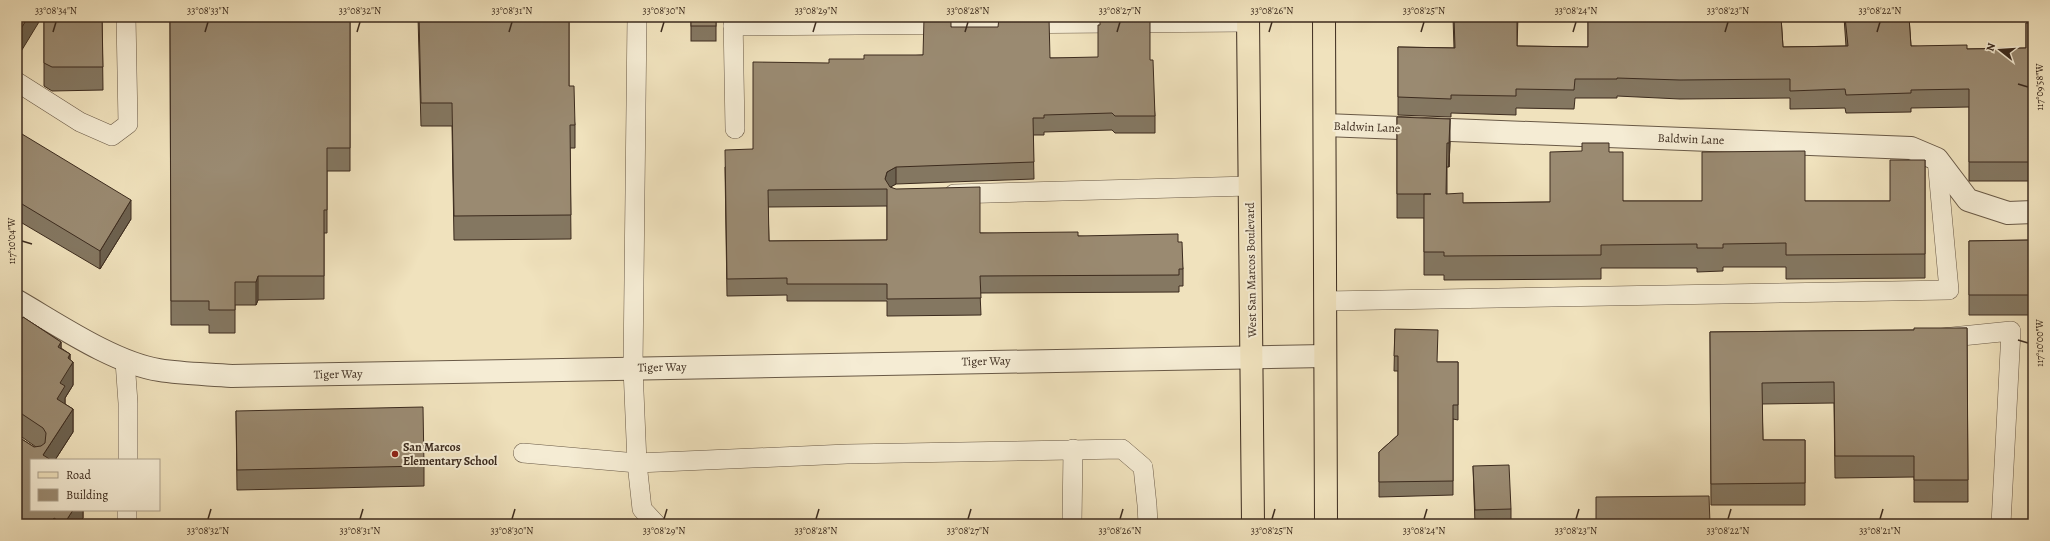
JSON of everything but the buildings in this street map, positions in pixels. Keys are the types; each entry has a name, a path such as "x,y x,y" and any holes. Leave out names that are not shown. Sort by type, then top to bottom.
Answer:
{"main road":[{"path":"1324,17 1326,524"},
{"name":"West San Marcos Boulevard","path":"1248,20 1253,524"}],"street":[{"name":"Baldwin Lane","path":"1325,125 1911,148 1937,159 1968,200 2008,213 2033,212"},
{"name":"Tiger Way","path":"17,301 124,361 158,370 232,376 1252,356 1325,356"}],"lane":[{"path":"17,82 80,122 112,136 128,124 126,17"},
{"path":"637,17 633,368 637,463 642,509 656,524"},
{"path":"735,129 733,22 1248,20"},
{"path":"1325,301 1949,290 1937,159"},
{"path":"935,194 1250,186"},
{"path":"1925,339 2011,331 2001,524"},
{"path":"124,361 128,403 128,459"},
{"path":"1072,524 1073,449"},
{"path":"523,453 637,463 847,454 1122,449 1143,467 1148,524"},
{"path":"127,511 127,524"}],"place":[{"name":"San Marcos Elementary School","path":"395,454"}]}
